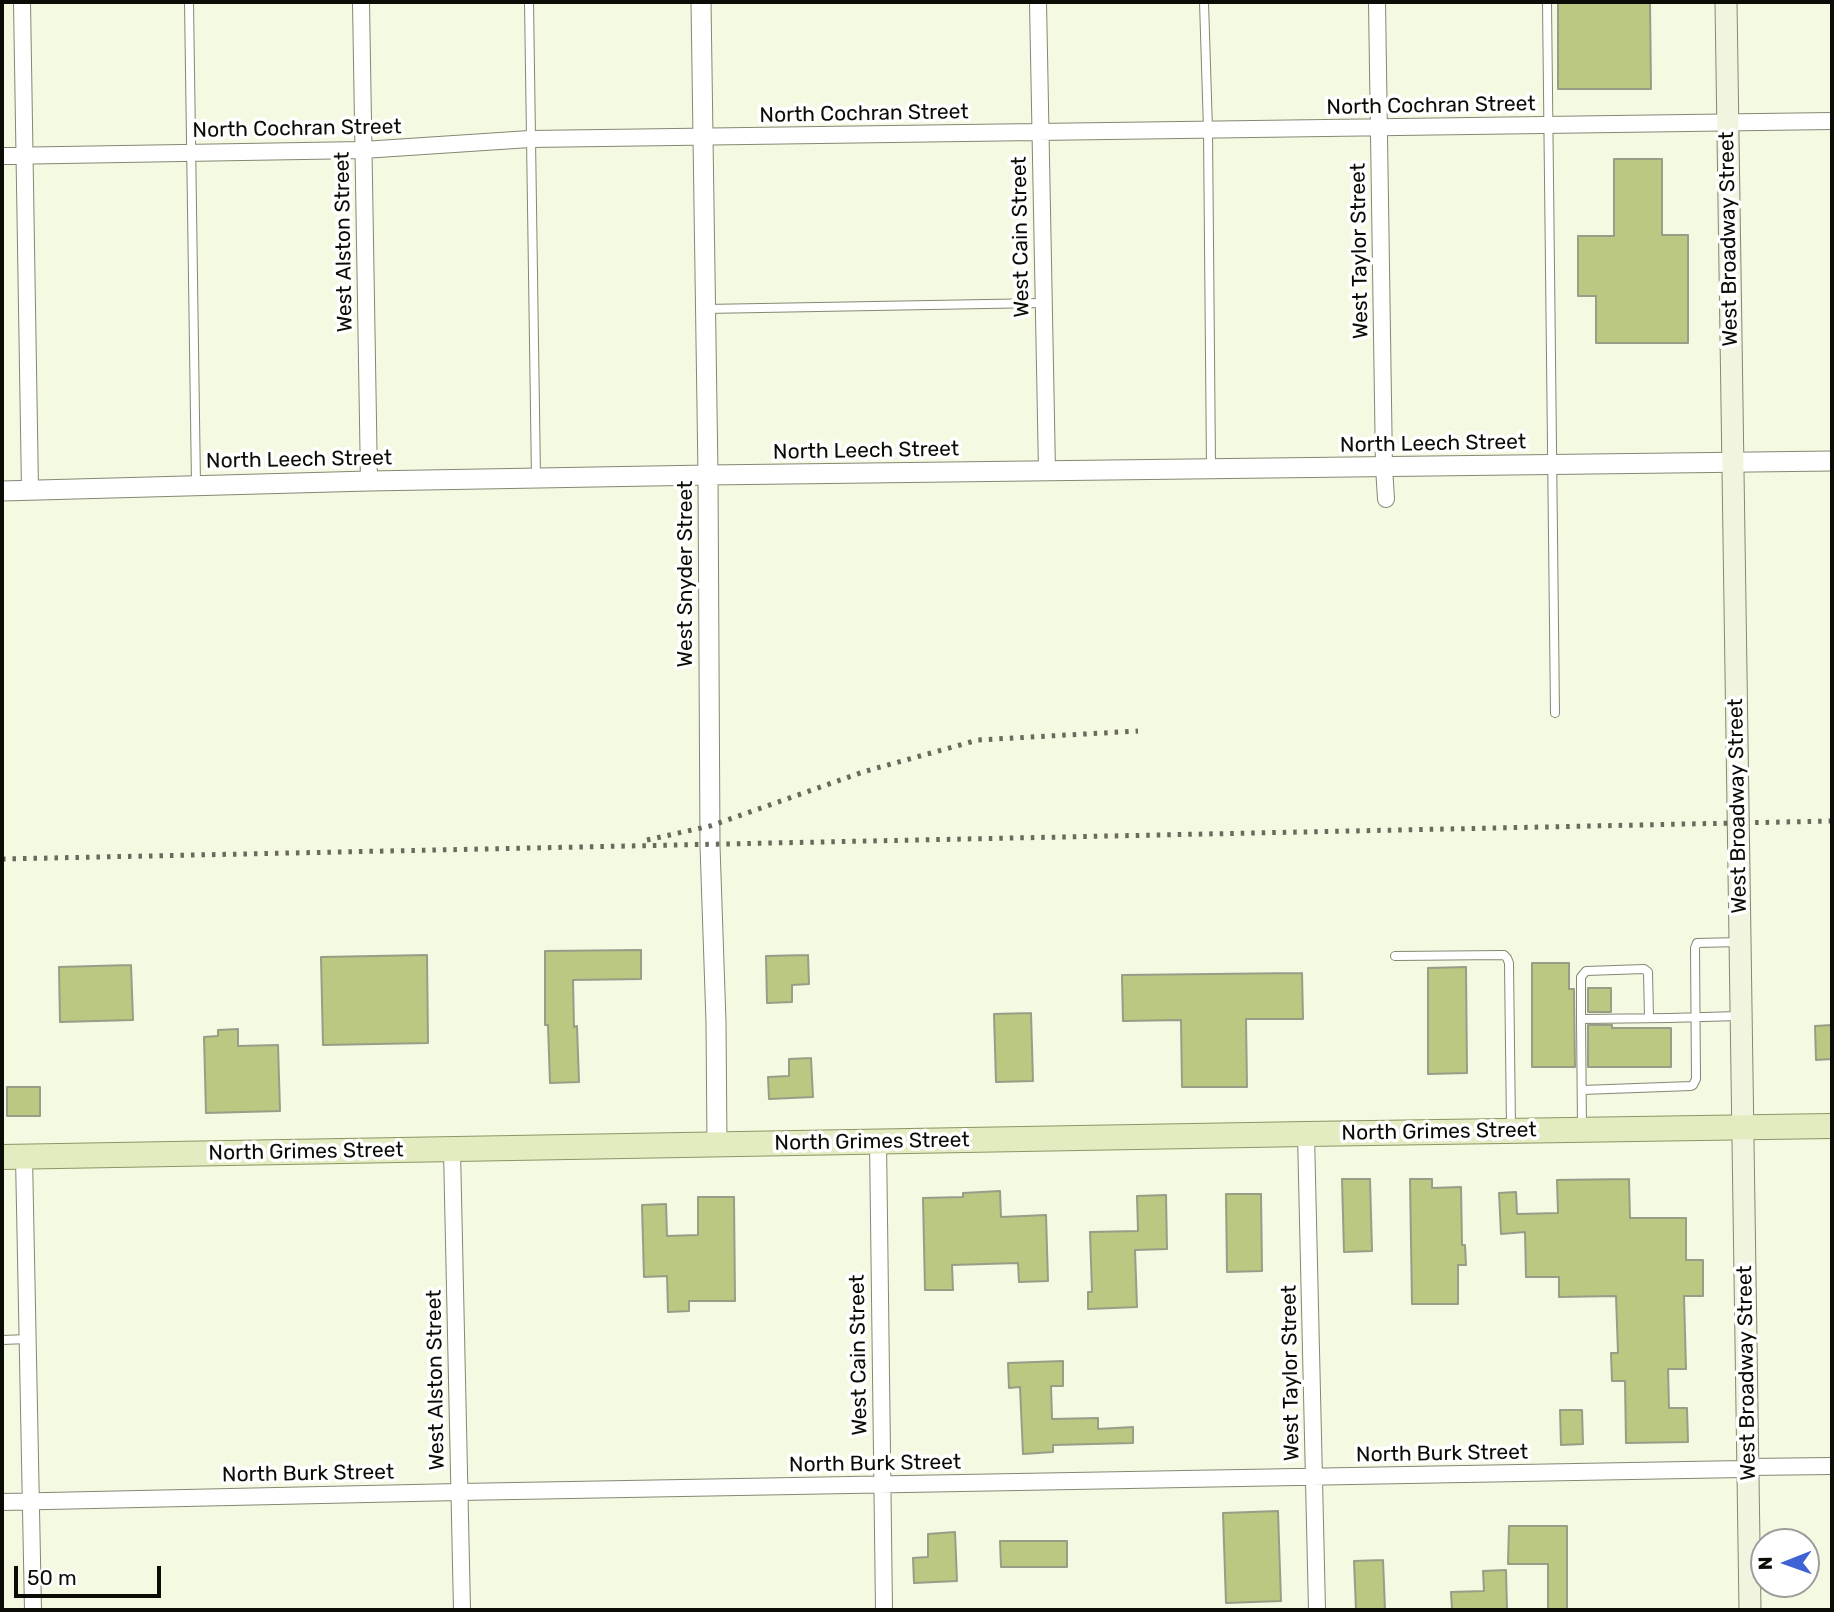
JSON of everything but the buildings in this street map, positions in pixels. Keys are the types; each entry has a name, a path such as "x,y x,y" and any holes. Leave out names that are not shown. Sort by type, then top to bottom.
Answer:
{"main road":[{"name":"West Broadway Street","path":"1726,2 1750,1610"},
{"name":"North Grimes Street","path":"13,1157 1832,1126"}],"street":[{"path":"22,2 30,490"},
{"name":"West Alston Street","path":"361,2 369,481"},
{"name":"West Snyder Street","path":"701,2 710,846 717,1145"},
{"name":"West Cain Street","path":"1038,2 1047,471"},
{"name":"West Taylor Street","path":"1377,2 1386,499"},
{"name":"North Cochran Street","path":"2,156 363,150 530,139 1832,121"},
{"name":"North Leech Street","path":"2,491 708,475 1832,461"},
{"name":"West Taylor Street","path":"1307,1134 1317,1610"},
{"name":"West Cain Street","path":"878,1141 884,1610"},
{"name":"West Alston Street","path":"452,1150 462,1610"},
{"path":"13,1157 28,1339 33,1610"},
{"name":"North Burk Street","path":"2,1502 1832,1466"}],"lane":[{"path":"189,2 196,486"},
{"path":"529,2 536,478"},
{"path":"1204,2 1211,469"},
{"path":"1547,2 1555,713"},
{"path":"705,309 1043,303"},
{"path":"1582,1090 1693,1085 1696,1079 1695,948 1697,943 1740,942"},
{"path":"1395,956 1507,957 1511,1132"},
{"path":"1582,1130 1581,976 1586,971 1648,971 1649,1018"},
{"path":"1581,1019 1741,1016"},
{"path":"2,1340 28,1339"}],"railway":[{"path":"647,840 710,826 866,771 978,740 1138,731"},
{"path":"2,859 1832,821"}]}
